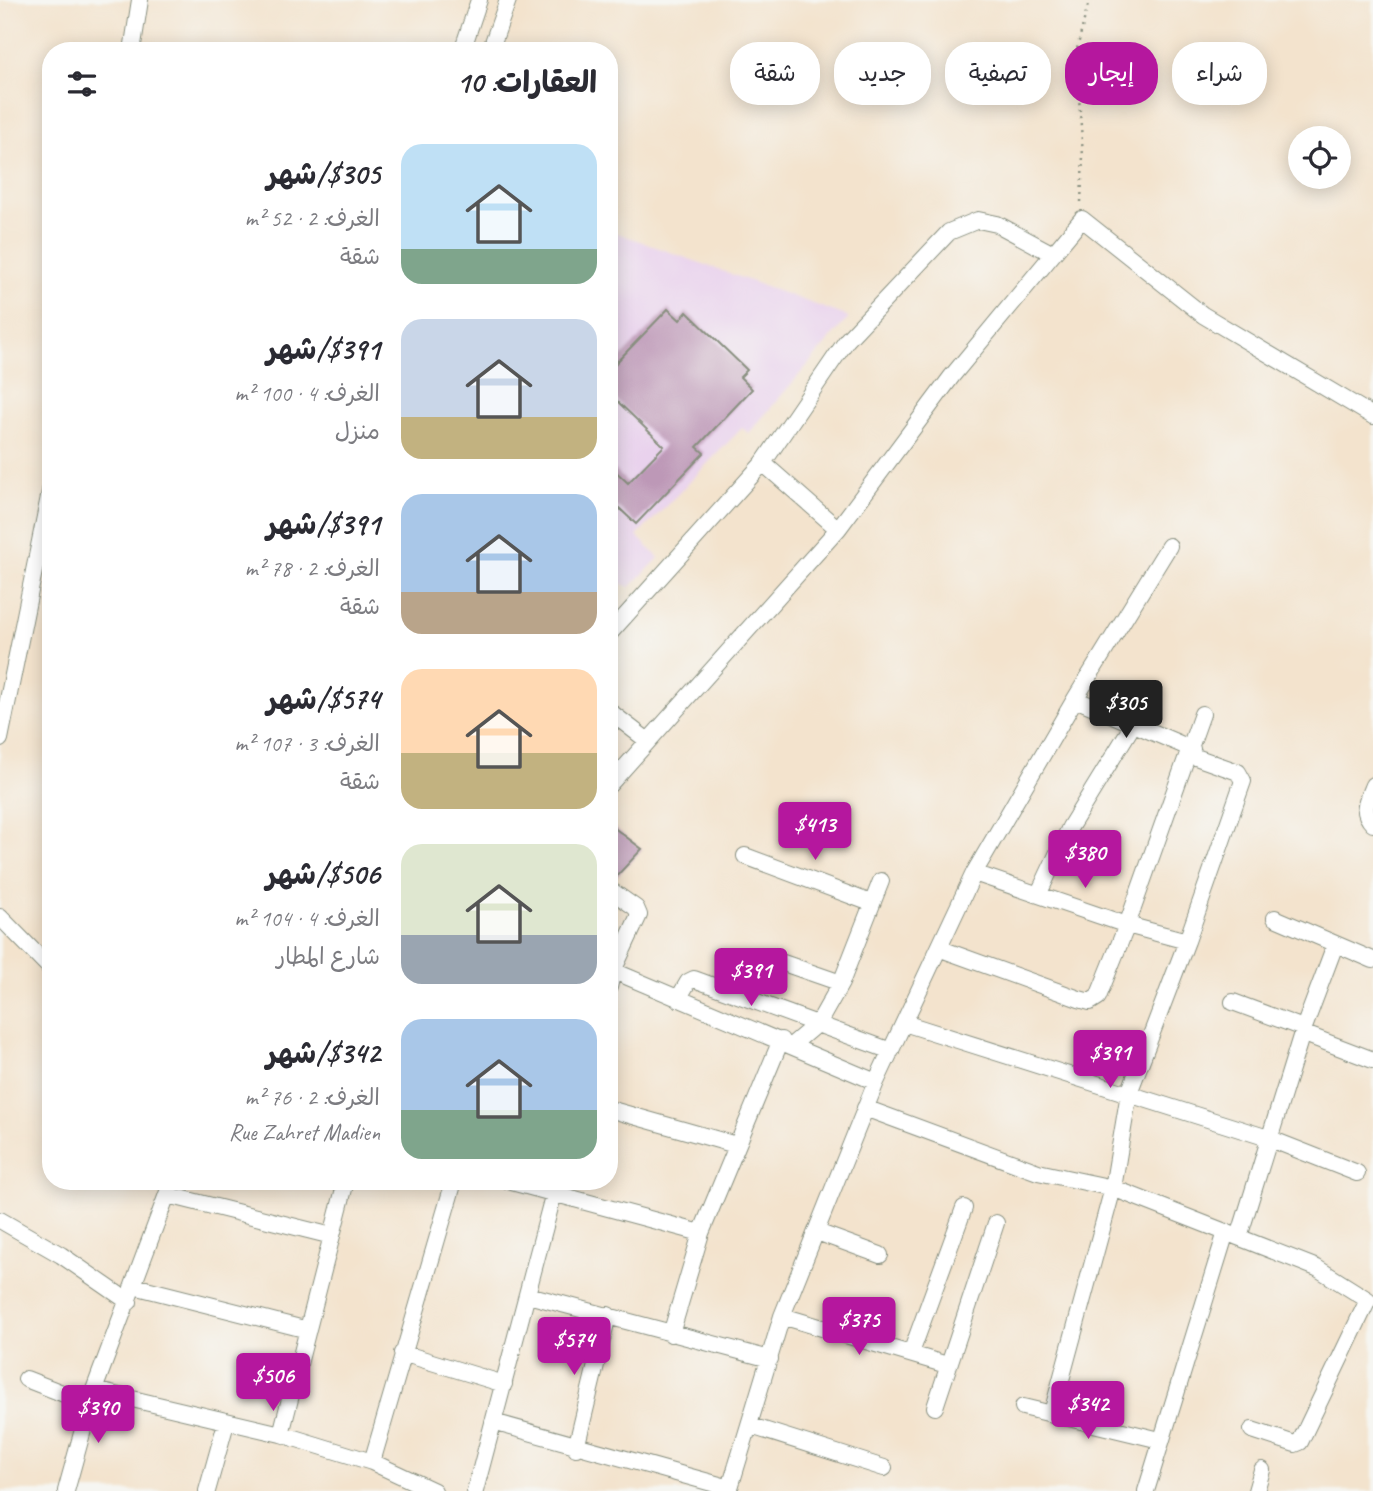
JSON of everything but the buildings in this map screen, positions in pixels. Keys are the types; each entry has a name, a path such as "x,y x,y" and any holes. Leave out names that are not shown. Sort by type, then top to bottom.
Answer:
{"street":[{"path":"133,42 140,0"},
{"path":"465,42 479,0"},
{"path":"494,42 508,0"},
{"path":"618,775 838,529 952,376 1082,219 1203,315 1373,416"},
{"path":"618,624 763,463 847,340 949,232 978,220 997,224 1053,254"},
{"path":"763,463 838,529"},
{"path":"0,739 42,531"},
{"path":"493,1422 576,1448 730,1490 782,1317 876,1082 941,949 974,873 1075,699 1169,546"},
{"path":"1052,1413 1113,1188 1129,1093 1187,941 1243,781 1238,772 1134,723 1075,699"},
{"path":"941,949 1090,1002 1098,997 1128,925 1191,752 1202,714"},
{"path":"618,718 649,741"},
{"path":"1039,893 1070,827 1134,723"},
{"path":"1373,785 1364,807 1373,824"},
{"path":"745,856 871,903"},
{"path":"974,873 1128,925 1187,941"},
{"path":"671,1334 701,1233 736,1145 787,1042 819,1023 841,983 881,881"},
{"path":"618,895 636,908 639,915 618,956"},
{"path":"0,917 42,960"},
{"path":"1275,918 1373,960"},
{"path":"1146,1491 1160,1440 1335,945"},
{"path":"766,957 841,983"},
{"path":"618,973 787,1042 876,1082"},
{"path":"678,999 688,982 694,979 891,1051"},
{"path":"1233,1002 1373,1060"},
{"path":"904,1023 1268,1138 1357,1173"},
{"path":"865,1108 1038,1172 1113,1188 1317,1268 1368,1300 1300,1442 1295,1444 1252,1430"},
{"path":"618,1112 736,1145"},
{"path":"66,1491 92,1397 169,1190"},
{"path":"177,1190 332,1236"},
{"path":"281,1434 344,1190"},
{"path":"372,1462 451,1190"},
{"path":"475,1491 554,1190"},
{"path":"561,1190 701,1233"},
{"path":"911,1353 964,1208"},
{"path":"0,1220 132,1294 308,1330"},
{"path":"935,1407 996,1223"},
{"path":"817,1232 880,1255"},
{"path":"528,1295 771,1359"},
{"path":"576,1448 608,1315"},
{"path":"782,1317 947,1365"},
{"path":"402,1353 504,1384"},
{"path":"26,1379 92,1397 281,1434 372,1462 429,1490"},
{"path":"1023,1407 1160,1440"},
{"path":"208,1491 226,1423"},
{"path":"751,1426 884,1468"},
{"path":"1256,1491 1262,1470"}],"path":[{"path":"1082,219 1083,156 1076,53 1089,0"}],"shaded area":[{"path":"618,233 849,317 749,433 742,428 637,536 659,558 630,587 618,582"}]}
